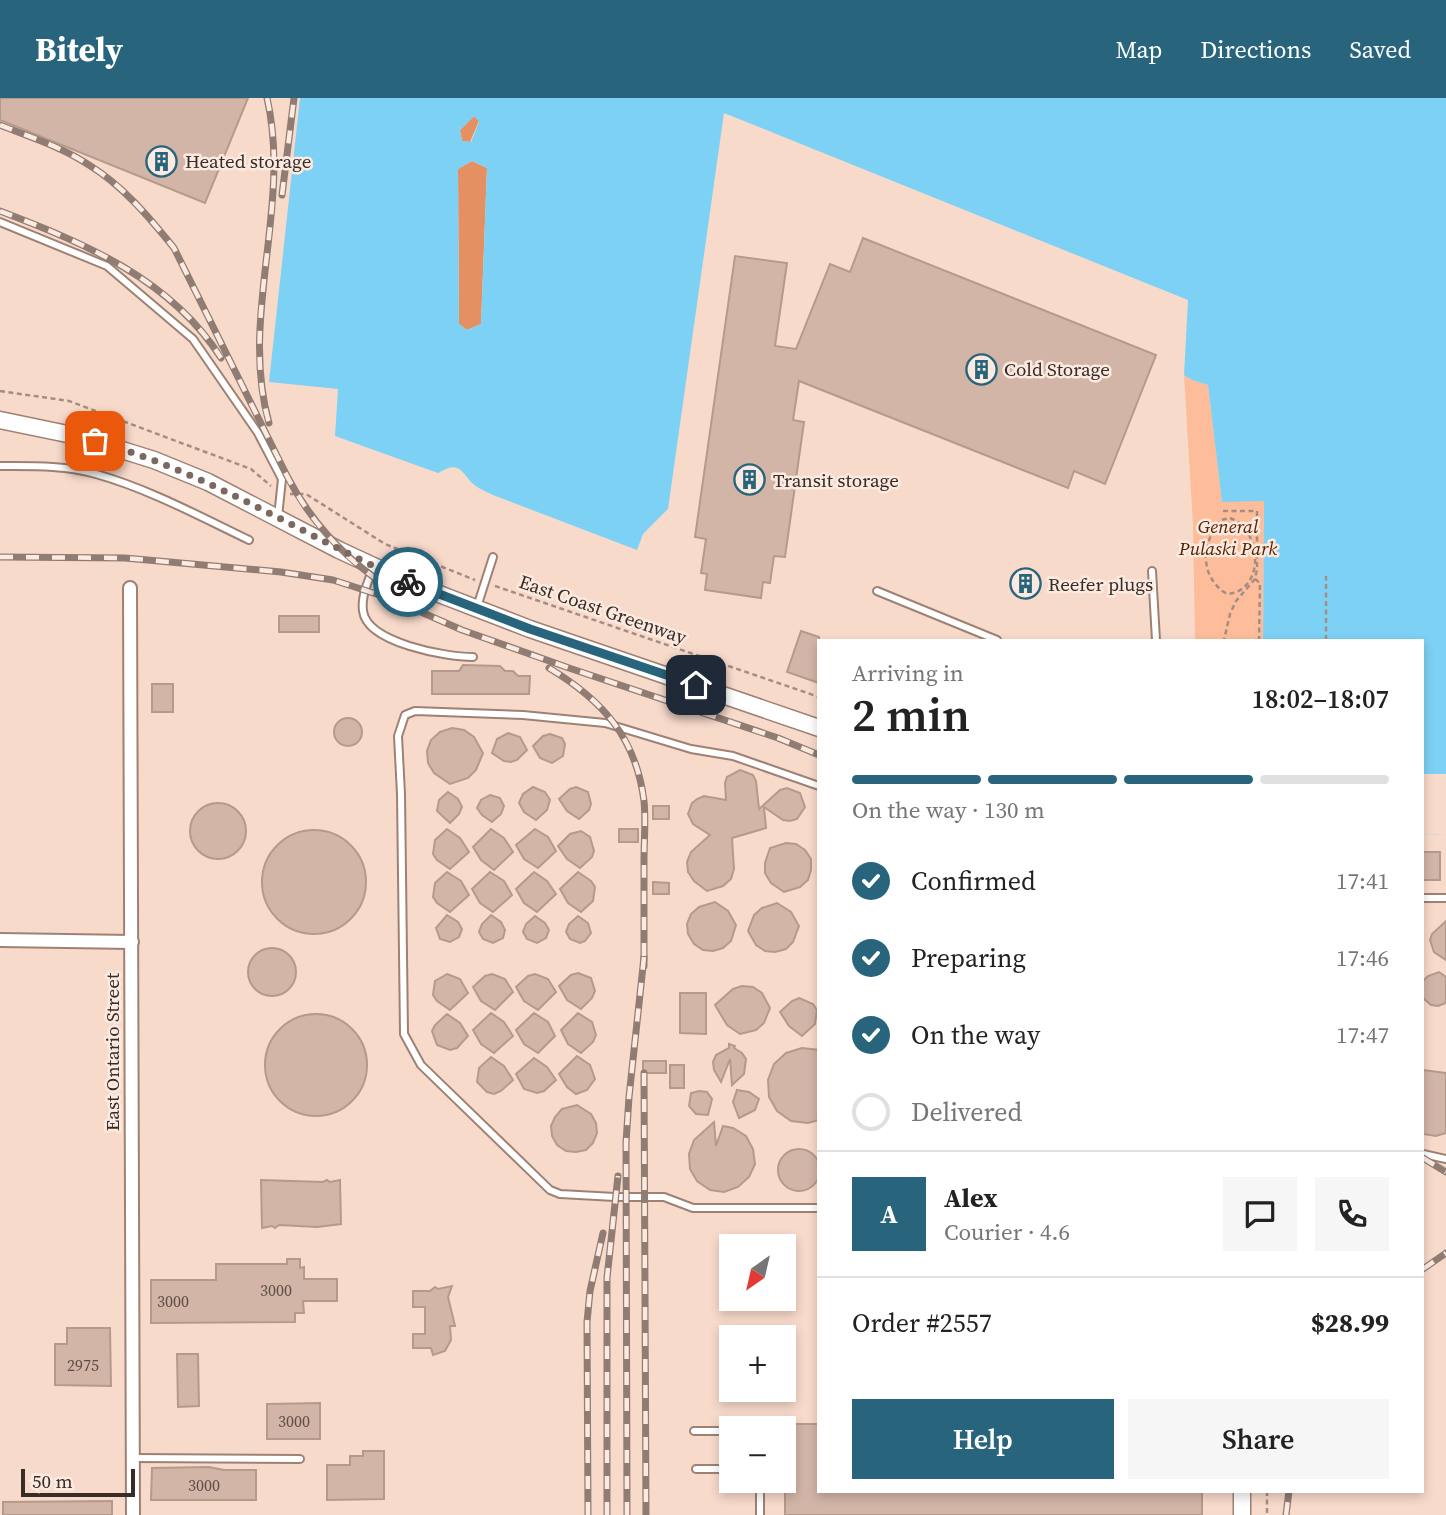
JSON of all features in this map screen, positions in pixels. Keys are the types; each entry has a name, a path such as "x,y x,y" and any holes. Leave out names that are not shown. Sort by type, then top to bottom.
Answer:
{"street":[{"path":"0,420 77,436 154,460 208,481 374,567 477,608 817,727"},
{"name":"East Ontario Street","path":"130,588 133,1515"},
{"path":"0,940 132,942"},
{"path":"1242,1493 1242,1515"}],"lane":[{"path":"0,222 107,266 193,340 258,433 282,478 278,517"},
{"path":"0,466 47,466 95,473 165,499 249,540"},
{"path":"477,608 494,557"},
{"path":"374,567 363,598 363,614 374,628 394,640 425,651 453,657 473,657"},
{"path":"1152,571 1156,639"},
{"path":"877,591 995,639"},
{"path":"817,785 733,756 691,749 605,723 523,715 415,711 405,715 398,736 404,1034 421,1065 550,1190 560,1194 664,1197 693,1208 817,1208"},
{"path":"1424,898 1446,898"},
{"path":"1424,1154 1446,1158"},
{"path":"694,1431 719,1431"},
{"path":"132,1458 300,1459"},
{"path":"696,1469 719,1469"},
{"path":"760,1493 760,1515"}],"path":[{"path":"0,391 69,401 251,469 268,484 281,491 306,494 386,544 469,579"},
{"path":"1223,511 1257,511 1255,579 1236,601 1224,639"},
{"path":"1230,518 1231,511"},
{"path":"1230,518 1243,524 1250,533 1255,545 1255,559 1248,582 1236,593 1227,594 1212,580 1205,557 1211,533 1221,520 1230,518"},
{"path":"1325,639 1326,576"},
{"path":"1255,579 1259,583 1259,639"},
{"name":"East Coast Greenway","path":"498,587 817,696"},
{"path":"1267,1493 1267,1515"}],"green space":[{"name":"General Pulaski Park","path":"1184,375 1208,385 1222,501 1264,500 1263,639 1195,639 1193,525"}],"shaded area":[{"path":"474,116 479,121 470,142 462,141 460,130"},
{"path":"472,161 487,168 481,324 467,330 459,324 458,169"}],"water":[{"path":"300,98 1446,98 1446,835 1424,834 1424,639 1263,639 1264,501 1222,502 1208,385 1184,375 1188,300 724,113 668,509 643,534 637,550 482,490 458,468 438,473 335,436 338,389 269,382","holes":["474,116 479,122 471,142 462,141 460,130","472,161 487,168 481,324 467,330 459,324 458,169"]}],"pier":[{"path":"1424,774 1446,774 1446,835 1424,834"}],"building":[{"name":"Heated storage","path":"0,98 248,98 205,203 0,120"},
{"name":"Cold Storage","path":"863,238 1156,355 1105,484 1074,471 1068,488 799,381 793,420 804,422 785,557 774,556 770,583 763,582 761,598 705,590 707,574 701,573 706,539 695,537 735,256 787,263 775,346 796,349 830,264 850,272"},
{"path":"279,616 319,616 319,632 279,632"},
{"path":"801,631 819,637 817,682 787,672"},
{"path":"463,665 500,666 518,676 530,676 529,694 432,694 432,671 459,671"},
{"path":"152,684 173,684 173,712 152,712"},
{"path":"348,718 358,722 362,732 358,742 348,746 338,742 334,732 338,722"},
{"path":"452,728 464,730 474,737 483,753 476,770 468,778 450,784 434,773 428,763 427,751 431,740 440,732"},
{"path":"508,733 520,737 527,750 511,762 492,753 497,739"},
{"path":"550,734 562,738 565,744 563,756 552,763 540,758 533,746 543,736"},
{"path":"740,770 753,775 756,781 759,809 780,790 787,788 800,793 805,807 797,819 790,821 783,820 764,807 766,828 732,838 734,869 731,879 723,886 707,891 694,881 688,872 687,862 691,852 710,835 693,824 688,814 692,803 704,796 726,800 727,777"},
{"path":"533,787 545,792 550,800 547,810 536,820 524,812 519,803 523,794"},
{"path":"576,787 588,792 591,804 589,810 579,819 567,811 559,799"},
{"path":"448,792 458,799 462,807 450,823 437,811 439,800"},
{"path":"490,795 500,798 504,806 501,814 492,822 477,808 481,800"},
{"path":"218,803 229,805 238,811 244,820 244,842 238,851 229,857 218,859 207,857 198,851 192,842 190,831 192,820 198,811 207,805"},
{"path":"653,806 669,806 669,819 653,819"},
{"path":"447,829 460,838 469,852 450,869 433,854 435,840"},
{"path":"491,829 504,838 513,852 494,870 481,860 473,847"},
{"path":"535,829 548,837 556,851 538,868 524,859 516,845"},
{"path":"619,829 638,829 638,842 619,842"},
{"path":"314,830 334,834 351,845 362,862 366,882 362,902 351,919 334,930 314,934 294,930 277,919 266,902 262,882 266,862 277,845 294,834"},
{"path":"581,831 590,837 594,851 592,857 580,868 567,859 558,846 570,834"},
{"path":"786,843 796,844 805,850 811,859 811,870 808,880 800,887 784,892 771,883 765,873 765,863 770,848"},
{"path":"1424,852 1440,852 1440,880 1424,880"},
{"path":"447,872 461,881 469,895 450,912 433,897 435,883"},
{"path":"490,872 504,881 512,895 493,912 480,903 472,889"},
{"path":"534,872 547,881 556,894 537,912 524,903 516,889"},
{"path":"578,872 595,887 593,901 581,912 568,903 560,889"},
{"path":"653,882 669,883 669,894 653,894"},
{"path":"715,902 728,911 736,925 731,941 723,948 703,950 694,944 688,934 687,924 691,914 699,907"},
{"path":"777,903 791,912 799,926 793,942 786,949 765,951 756,945 748,931 754,915 762,908"},
{"path":"447,915 458,922 462,929 459,937 450,942 440,939 436,928"},
{"path":"491,915 501,922 505,930 503,938 493,943 483,939 479,932 482,924"},
{"path":"535,916 545,923 549,930 546,938 537,943 527,939 523,932 526,924"},
{"path":"578,916 588,923 591,933 580,943 570,939 566,932 569,924"},
{"path":"1446,921 1446,960 1434,952 1430,940 1432,934"},
{"path":"272,948 281,949 289,955 295,963 295,981 289,989 281,995 272,996 263,995 255,989 249,981 248,972 249,963 255,955 263,949"},
{"path":"1439,972 1446,977 1446,1003 1431,1005 1424,999 1424,980"},
{"path":"578,973 591,978 595,991 581,1009 567,1000 559,986 571,975"},
{"path":"447,974 460,979 468,993 450,1010 433,995 435,981"},
{"path":"492,974 505,979 513,992 495,1010 481,1001 473,987 485,976"},
{"path":"535,974 548,979 556,992 538,1010 524,1001 516,987 528,976"},
{"path":"753,987 762,993 770,1008 764,1023 756,1030 740,1034 727,1025 715,1005 733,989"},
{"path":"680,993 706,993 706,1034 680,1033"},
{"path":"799,998 813,1004 817,1010 815,1024 802,1036 789,1026 780,1012"},
{"path":"491,1013 504,1022 513,1036 494,1053 481,1044 473,1030"},
{"path":"534,1013 548,1022 555,1036 538,1053 524,1044 516,1030"},
{"path":"578,1013 592,1022 596,1035 593,1042 581,1053 568,1044 561,1030"},
{"path":"316,1014 336,1017 359,1036 364,1045 367,1065 364,1085 345,1108 336,1113 316,1116 296,1113 273,1094 268,1085 265,1065 268,1045 287,1022 296,1017"},
{"path":"447,1014 460,1023 468,1036 457,1048 450,1050 437,1045 432,1031"},
{"path":"729,1044 735,1046 746,1059 744,1074 732,1085 730,1059 721,1082 713,1062 716,1055 729,1048"},
{"path":"802,1048 817,1050 817,1121 808,1123 791,1121 777,1111 769,1097 768,1080 774,1064 786,1053"},
{"path":"577,1056 590,1065 595,1079 587,1090 576,1094 567,1087 559,1074"},
{"path":"491,1057 504,1066 513,1080 494,1094 487,1092 477,1082 479,1068"},
{"path":"534,1058 547,1067 556,1080 544,1091 537,1093 524,1089 516,1074"},
{"path":"643,1061 666,1061 666,1073 643,1073"},
{"path":"670,1065 684,1065 684,1088 670,1088"},
{"path":"1424,1070 1446,1073 1446,1133 1436,1136 1424,1134"},
{"path":"737,1090 749,1092 759,1099 755,1110 739,1118 733,1102"},
{"path":"707,1092 712,1099 708,1115 696,1114 689,1106 691,1093"},
{"path":"577,1105 591,1114 597,1133 586,1150 566,1151 557,1145 551,1126 562,1109"},
{"path":"714,1122 716,1146 723,1126 733,1128 746,1136 753,1149 755,1164 749,1177 738,1187 724,1192 710,1190 697,1181 690,1169 689,1154 694,1140"},
{"path":"799,1149 814,1155 817,1160 817,1180 814,1185 799,1191 784,1185 778,1170 784,1155"},
{"path":"261,1180 340,1180 341,1224 317,1227 279,1225 275,1228 262,1228"},
{"path":"287,1259 300,1259 300,1268 304,1267 304,1279 337,1279 337,1301 303,1301 304,1313 295,1313 295,1322 151,1323 151,1280 216,1280 216,1264 287,1264"},
{"path":"452,1286 448,1297 455,1326 450,1326 451,1340 445,1351 433,1355 431,1348 413,1348 413,1334 425,1334 425,1307 413,1307 413,1291 430,1291 435,1287 438,1289"},
{"path":"67,1328 110,1328 111,1386 55,1385 55,1344 67,1344"},
{"path":"177,1354 198,1354 199,1406 178,1407"},
{"path":"320,1403 320,1439 267,1439 267,1404"},
{"path":"796,1424 817,1424 817,1493 1202,1493 1202,1515 785,1515 785,1493 796,1493"},
{"path":"363,1451 384,1451 384,1499 327,1500 327,1465 350,1465 350,1456 363,1456"},
{"path":"152,1468 256,1470 256,1500 151,1500"},
{"path":"112,1501 112,1515 3,1515 3,1502"}],"railway":[{"path":"267,98 273,139 274,179 260,343 261,383 269,423"},
{"path":"282,195 294,98"},
{"path":"0,125 57,148 89,165 124,192 155,225 174,248 287,476 309,512 351,559 402,596"},
{"path":"0,211 94,251 151,285 201,330 221,358"},
{"path":"0,557 125,558 281,572 333,580 389,598 462,630 778,738 817,754"},
{"path":"549,668 585,693 613,722 624,739 640,778 645,816 644,966"},
{"path":"627,1515 626,1143 644,957"},
{"path":"644,1073 646,1515"},
{"path":"1424,1159 1446,1172"},
{"path":"607,1515 607,1278 618,1176"},
{"path":"588,1515 587,1322 590,1291 603,1233"},
{"path":"1424,1268 1446,1253"},
{"path":"1286,1515 1289,1493"}],"way so far":[{"path":"95,441 208,481 339,550 408,582"}],"place":[{"name":"Heated storage","path":"162,161"},
{"name":"Cold Storage","path":"981,369"},
{"name":"Transit storage","path":"750,480"},
{"name":"Reefer plugs","path":"1025,584"}],"route":[{"path":"408,582 530,629 696,685"}]}
